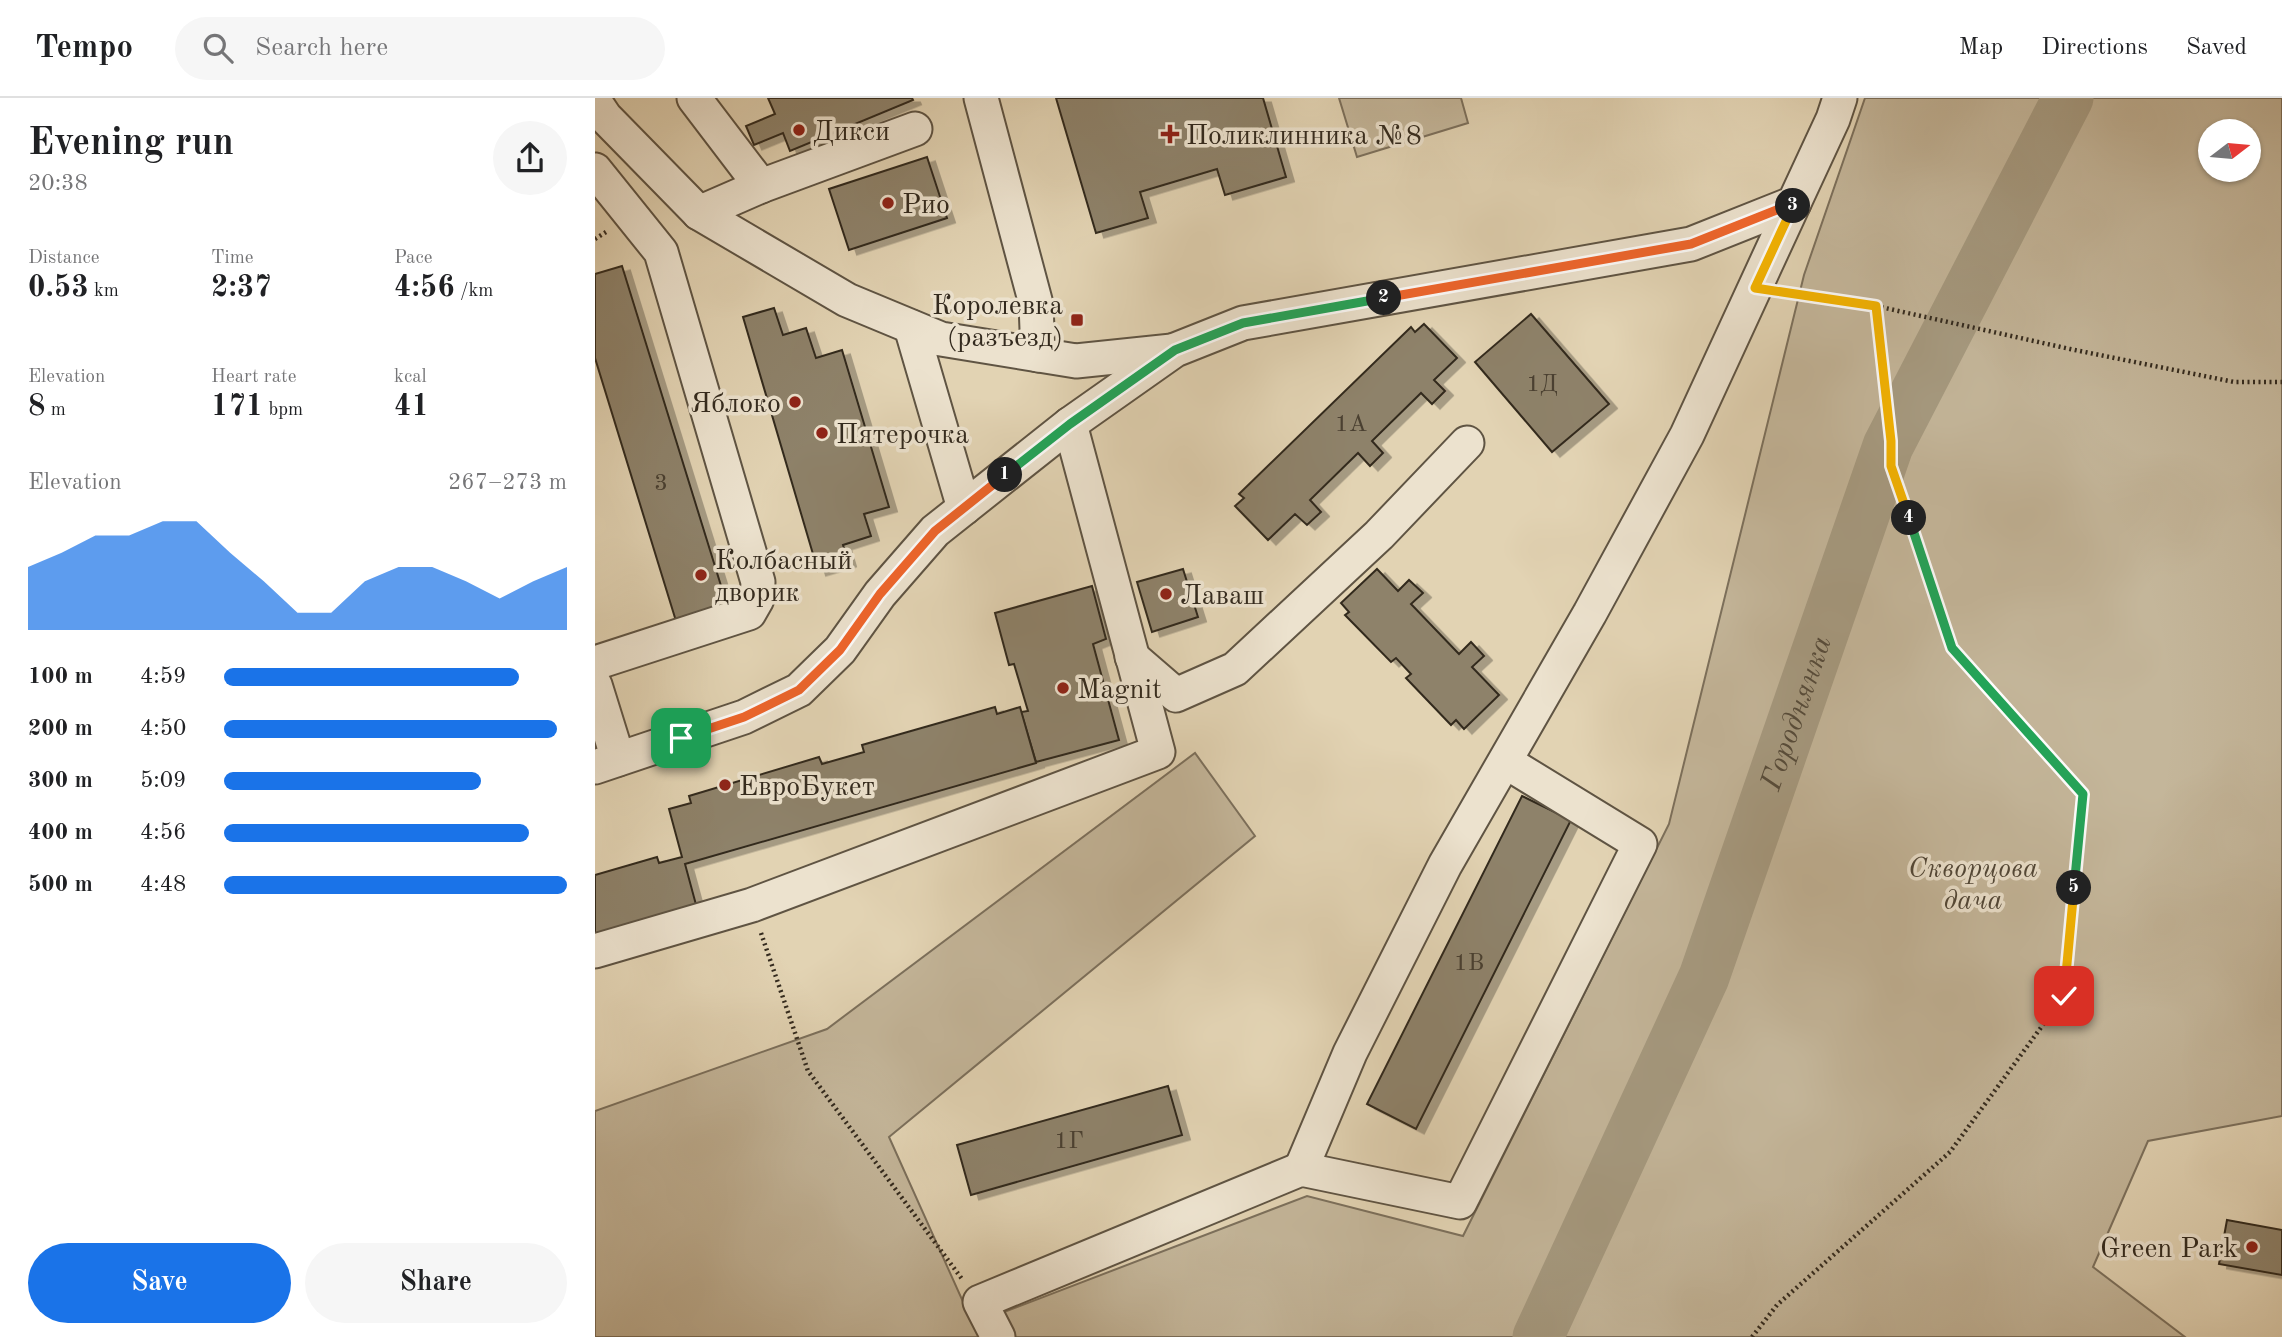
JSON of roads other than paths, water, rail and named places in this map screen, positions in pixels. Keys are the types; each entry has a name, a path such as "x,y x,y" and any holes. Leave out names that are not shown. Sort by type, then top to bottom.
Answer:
{"street":[{"path":"694,98 761,186"},
{"path":"981,98 1036,304 1038,355"},
{"path":"1301,1169 1350,1053 1445,865 1506,762 1687,435 1833,119 1840,98"},
{"path":"598,119 699,213 847,300 911,327 941,339 1076,361 1175,350"},
{"path":"699,213 761,186 915,128"},
{"path":"595,170 661,252 758,582 757,599 749,613 595,663"},
{"path":"595,685 606,763 744,717 799,690 840,650 880,594 935,531 1070,424 1175,350 1243,323 1691,244 1794,203"},
{"path":"911,327 964,508"},
{"path":"595,951 752,905 1157,752 1070,424"},
{"path":"1132,657 1176,695 1235,670 1379,535 1467,443"},
{"path":"997,1337 980,1302 1301,1169 1459,1202 1640,844 1506,762"}],"waterway":[{"name":"Городнянка","path":"1538,1337 1704,977 1888,446 2068,98"}],"place":[{"name":"Дикси","path":"799,130"},
{"name":"Поликлинника №8","path":"1170,134"},
{"name":"Рио","path":"888,203"},
{"name":"Королевка (разъезд)","path":"1077,320"},
{"name":"Яблоко","path":"795,402"},
{"name":"Пятерочка","path":"822,433"},
{"name":"Колбасный дворик","path":"701,575"},
{"name":"Лаваш","path":"1166,594"},
{"name":"Magnit","path":"1063,688"},
{"name":"ЕвроБукет","path":"725,785"},
{"name":"Green Park","path":"2252,1247"}],"park label":[{"name":"Скворцова дача","path":"1973,883"}]}
